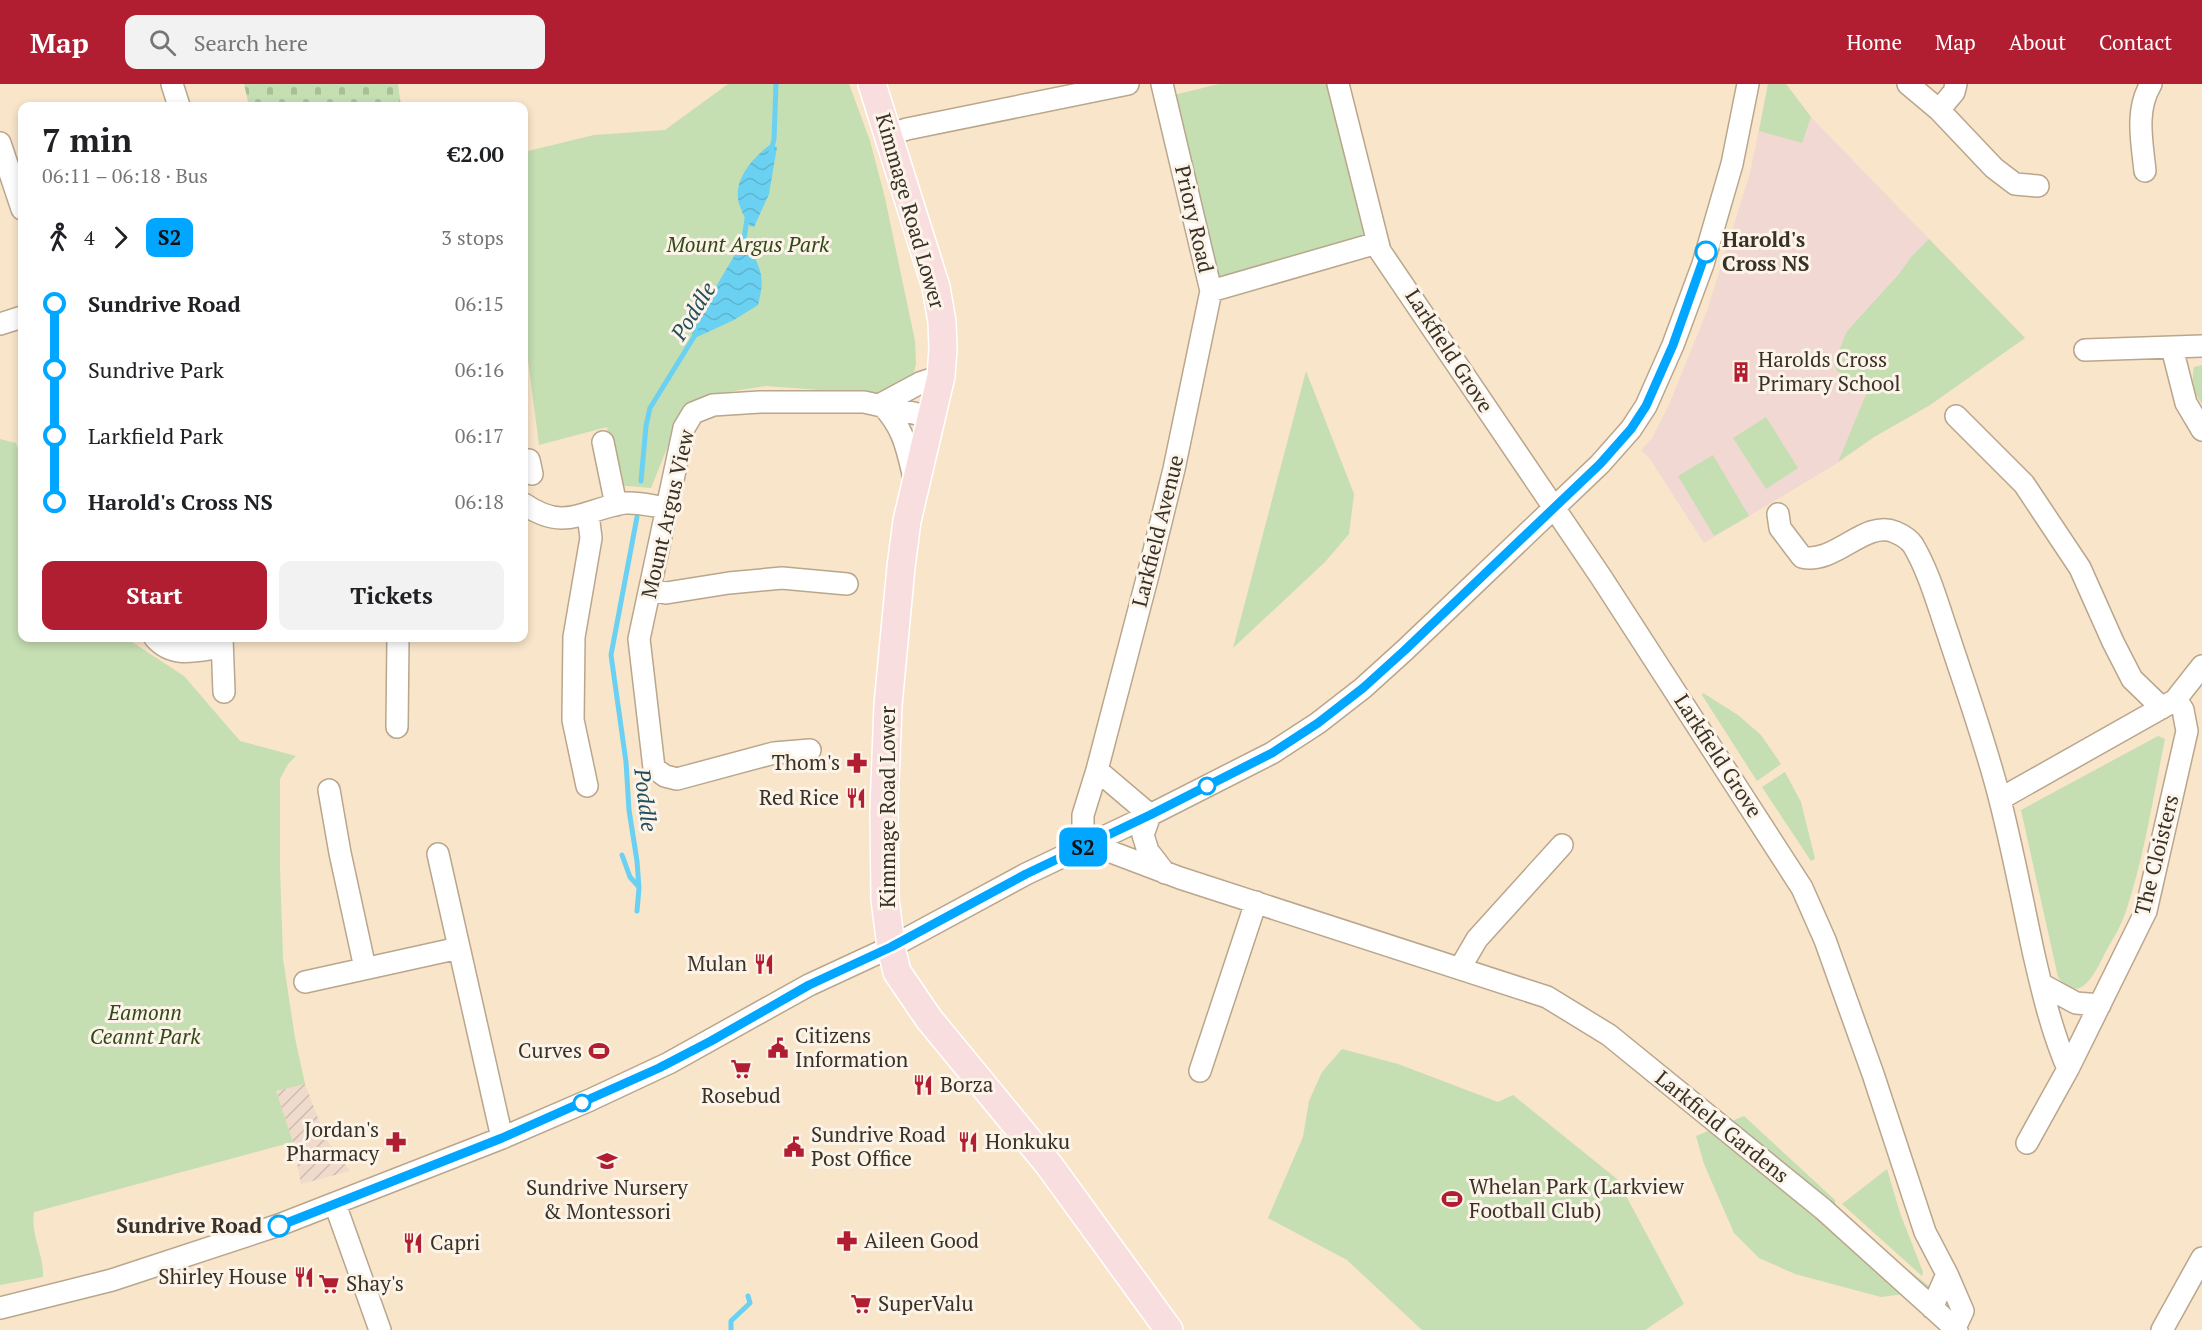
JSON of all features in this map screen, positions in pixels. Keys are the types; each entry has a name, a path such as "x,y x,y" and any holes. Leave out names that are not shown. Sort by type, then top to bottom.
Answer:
{"main road":[{"name":"Kimmage Road Lower","path":"872,84 936,287 942,322 941,376 915,482 901,567 888,705 884,809 885,899 891,947 897,972 929,1018 1049,1165 1169,1330"}],"street":[{"path":"172,84 178,102"},
{"path":"888,135 907,129 1128,84"},
{"name":"Priory Road","path":"1162,84 1211,291 1377,243"},
{"path":"1338,84 1377,243"},
{"path":"0,1308 112,1280 279,1226 502,1138 669,1063 809,985 891,947 1026,874 1272,753 1318,723 1363,688 1405,650 1616,447 1631,429 1646,406 1677,335 1703,264 1732,164 1748,84"},
{"path":"1908,84 1939,110 1994,168 2015,184 2038,186"},
{"path":"1939,110 1954,92 1956,84"},
{"path":"2145,171 2140,115 2145,94 2151,84"},
{"path":"0,143 18,197"},
{"name":"Larkfield Grove","path":"1377,243 1380,251 1678,693 1802,888 1829,951 1873,1074 1925,1232 1963,1311 1956,1329"},
{"name":"Larkfield Avenue","path":"1090,844 1083,830 1083,815 1097,770 1174,469 1211,291"},
{"path":"0,324 18,318"},
{"path":"2085,350 2202,346"},
{"path":"2172,348 2186,403 2202,430"},
{"path":"915,482 905,442 895,419 881,405 920,383 941,376"},
{"name":"Mount Argus View","path":"810,750 774,753 677,779 665,776 654,768 639,639 650,590 640,505 693,413 713,405 760,402 854,402 881,405 931,417"},
{"name":"The Cloisters","path":"1956,416 2024,484 2080,568 2132,679 2169,704 2183,710 2187,731 2150,897 2139,927 2068,1069 2027,1143"},
{"path":"528,507 552,517 571,518 640,505 603,442"},
{"path":"587,786 573,720 574,637 591,538 588,514"},
{"path":"1778,514 1780,528 1802,557 1808,559 1827,554 1876,530 1893,531 1905,537 1912,544 1936,599 1973,707 2000,799 2056,1042 2068,1069"},
{"path":"650,590 666,593 729,583 782,578 847,584"},
{"path":"160,642 171,651 180,652 222,642 224,692"},
{"path":"397,727 398,642"},
{"path":"2000,799 2169,704 2202,666"},
{"path":"1097,770 1150,815"},
{"path":"330,790 340,853 365,969"},
{"path":"1150,815 1143,835 1148,851 1165,873"},
{"name":"Larkfield Gardens","path":"1090,844 1165,873 1547,996 1609,1035 1825,1210 1956,1329"},
{"path":"1460,968 1477,939 1562,845"},
{"path":"438,854 502,1138"},
{"path":"1200,1071 1256,902"},
{"path":"305,982 459,948"},
{"path":"2041,984 2076,1003 2100,1005"},
{"path":"335,1204 380,1330"},
{"path":"2162,1330 2202,1258"},
{"path":"1932,1308 1947,1274"}],"shaded area":[{"path":"1768,84 1786,84 1811,117 2025,338 1930,405 1874,437 1836,464 1704,543 1650,459 1641,450 1652,438 1668,407 1707,311 1750,173"},
{"path":"305,1084 326,1139 350,1171 301,1184 293,1142 276,1091"}],"green space":[{"path":"244,84 398,84 400,102 248,102"},
{"name":"Mount Argus Park","path":"728,84 849,84 870,141 885,198 915,341 916,364 910,387 888,395 766,386 716,394 685,404 651,488 616,485 607,427 539,445 528,360 528,151 594,135 665,130"},
{"path":"1219,84 1327,84 1366,243 1219,280 1174,95"},
{"path":"1768,84 1786,84 1811,117 1802,143 1759,131"},
{"path":"1929,239 2025,338 1930,405 1874,437 1838,462 1870,385 1838,372 1834,365 1845,335"},
{"path":"2202,365 2202,404 2195,391 2193,377 2194,367"},
{"path":"1306,371 1354,494 1349,534 1325,562 1233,648"},
{"path":"1766,417 1798,468 1766,489 1733,438"},
{"name":"Eamonn Ceannt Park","path":"0,439 16,443 18,449 18,642 132,642 184,676 240,741 296,756 288,764 280,779 280,868 283,959 295,1038 305,1084 276,1091 293,1142 34,1212 34,1228 43,1277 0,1285"},
{"path":"1713,455 1749,516 1714,536 1678,476"},
{"path":"1703,693 1738,715 1761,735 1781,764 1757,781 1702,695"},
{"path":"2158,736 2165,739 2143,850 2125,914 2096,971 2085,984 2073,989 2058,977 2021,810"},
{"path":"1785,772 1801,802 1815,859 1811,861 1762,787"},
{"name":"Whelan Park (Larkview Football Club)","path":"1342,1049 1398,1064 1498,1102 1513,1095 1617,1179 1684,1304 1645,1330 1422,1330 1347,1260 1268,1218 1303,1137 1309,1101 1322,1072"},
{"path":"1744,1116 1835,1200 1836,1211 1934,1290 1881,1297 1795,1274 1759,1258 1734,1233 1704,1164 1696,1136"},
{"path":"1887,1169 1900,1213 1923,1272 1922,1276 1842,1204"}],"water":[{"path":"771,144 777,147 769,194 754,227 750,226 742,211 738,200 738,190 744,172"},
{"path":"740,246 750,248 760,269 762,281 758,305 734,320 697,337 692,334 704,307"}],"waterway":[{"name":"Poddle","path":"771,151 774,139 776,84"},
{"name":"Poddle","path":"742,251 748,213"},
{"name":"Poddle","path":"641,481 650,408 697,332"},
{"name":"Poddle","path":"637,517 611,655 637,861 639,888 637,911"},
{"path":"622,855 630,877 638,886"},
{"name":"Poddle","path":"731,1330 731,1321 750,1303 748,1296"}],"bus line":[{"name":"S2","path":"279,1226 502,1138 659,1068 809,985 891,947 1026,874 1272,753 1318,723 1363,688 1405,650 1600,464 1631,429 1646,406 1673,345 1706,252"}],"place":[{"name":"Harold's Cross NS","path":"1706,252"},
{"name":"Harolds Cross Primary School","path":"1741,372"},
{"name":"Thom's","path":"857,763"},
{"name":"Red Rice","path":"856,798"},
{"name":"Mulan","path":"764,964"},
{"name":"Citizens Information","path":"778,1048"},
{"name":"Curves","path":"599,1051"},
{"name":"Rosebud","path":"741,1069"},
{"name":"Borza","path":"923,1085"},
{"name":"Jordan's Pharmacy","path":"396,1142"},
{"name":"Honkuku","path":"968,1142"},
{"name":"Sundrive Road Post Office","path":"794,1147"},
{"name":"Sundrive Nursery & Montessori","path":"607,1161"},
{"name":"Whelan Park (Larkview Football Club)","path":"1452,1199"},
{"name":"Sundrive Road","path":"279,1226"},
{"name":"Aileen Good","path":"847,1241"},
{"name":"Capri","path":"413,1243"},
{"name":"Shirley House","path":"304,1277"},
{"name":"Shay's","path":"329,1284"},
{"name":"SuperValu","path":"861,1304"}]}
